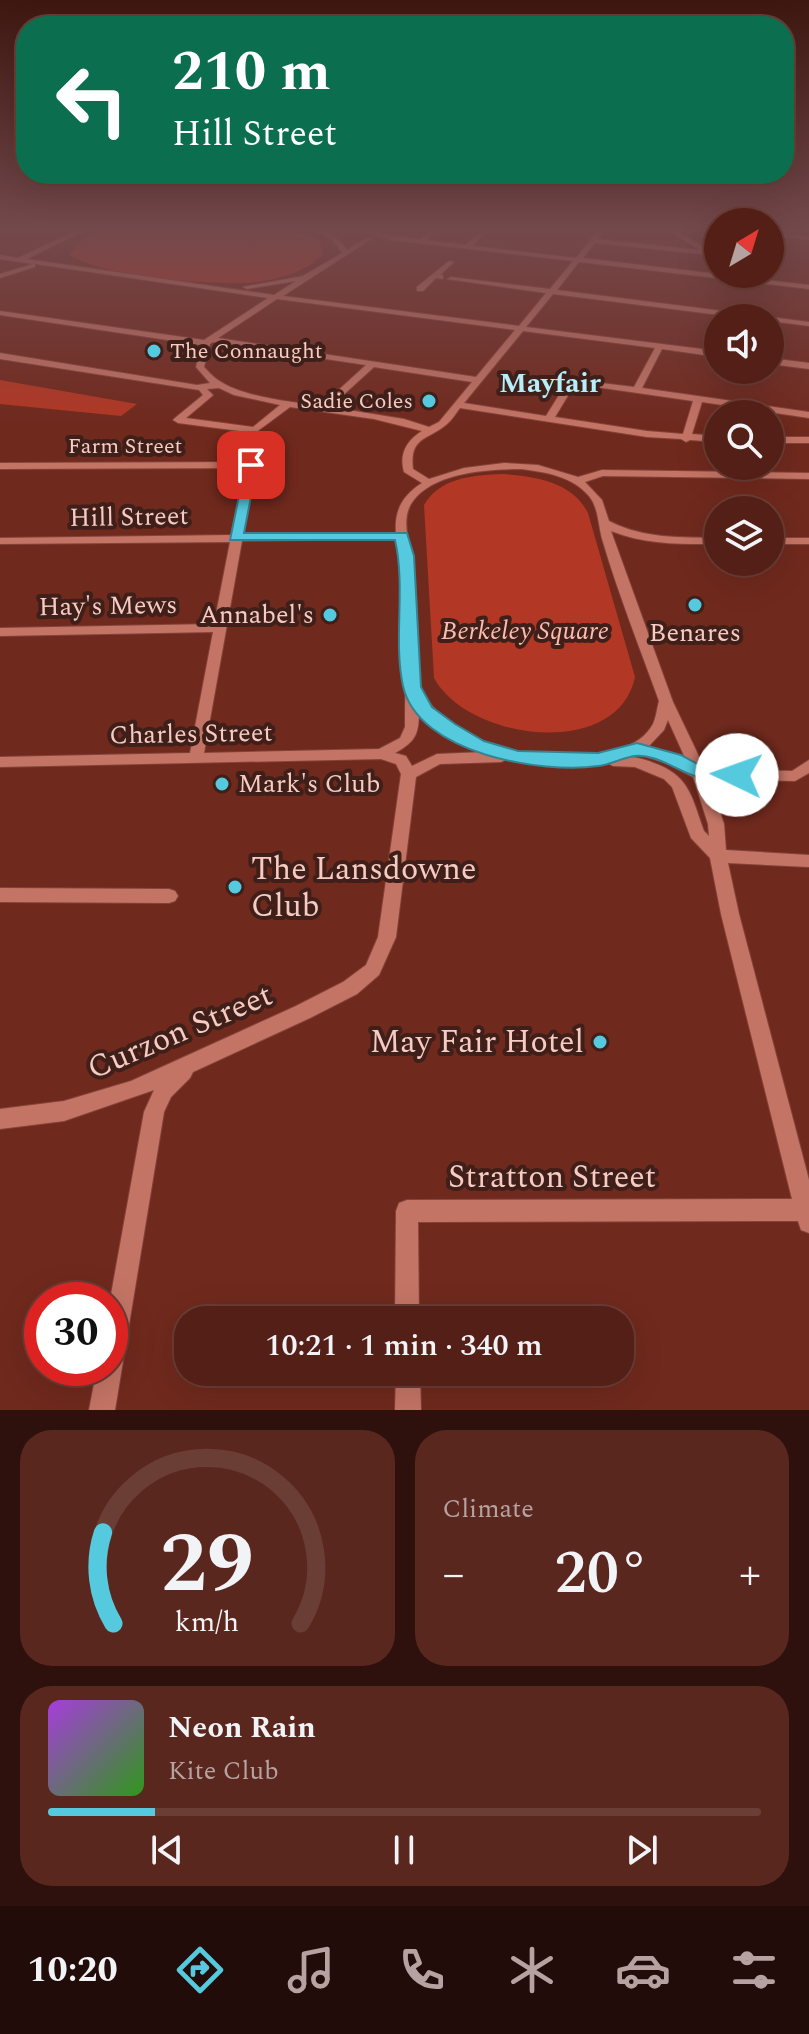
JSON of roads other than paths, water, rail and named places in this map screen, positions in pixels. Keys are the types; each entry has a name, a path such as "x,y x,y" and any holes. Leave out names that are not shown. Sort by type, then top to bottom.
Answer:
{"street":[{"path":"251,294 281,295 704,352"},
{"path":"251,294 263,299 263,303"},
{"path":"429,483 409,473 407,464 413,440 426,429 442,424 552,294"},
{"path":"567,294 704,311"},
{"path":"281,295 263,303 208,341 200,367 218,385 238,394 426,429"},
{"path":"0,313 478,380"},
{"path":"784,321 809,324"},
{"path":"636,391 660,346"},
{"path":"0,356 202,389 218,385"},
{"path":"784,363 809,366"},
{"path":"323,409 372,364"},
{"path":"548,420 572,381 809,415"},
{"path":"202,389 208,395 178,420 255,430 289,403"},
{"path":"686,439 698,399"},
{"path":"457,405 686,439 704,439"},
{"path":"784,440 809,440"},
{"path":"196,758 217,628 253,451"},
{"name":"Farm Street","path":"0,466 251,465"},
{"path":"382,754 399,747 411,735 408,569 402,536 404,506 429,483 449,474 497,466 546,471 576,481 597,498 666,701 700,774 716,824 718,856 807,1216"},
{"path":"576,481 596,473 809,476"},
{"path":"603,522 623,534 653,540 704,541"},
{"name":"Hill Street","path":"0,541 402,536"},
{"path":"614,555 626,546 653,540"},
{"path":"784,541 809,541"},
{"name":"Hay's Mews","path":"0,632 217,628"},
{"path":"412,687 424,710 448,729 477,745 517,758"},
{"path":"598,760 637,749 661,728 666,701"},
{"path":"637,749 674,760 700,774 795,776 809,765"},
{"path":"382,754 401,760 409,774 437,759 637,762 669,775 679,785 697,834 718,856 809,861"},
{"name":"Charles Street","path":"0,762 382,754"},
{"name":"Curzon Street","path":"0,1119 95,1103 200,1060 338,994 373,970 387,937 409,774"},
{"path":"0,895 169,896"},
{"path":"125,1282 154,1112 164,1090 200,1060"},
{"name":"Stratton Street","path":"407,1306 407,1211 807,1216"},
{"path":"102,1410 106,1386"},
{"path":"408,1386 408,1410"}],"place":[{"name":"The Connaught","path":"154,351"},
{"name":"Sadie Coles","path":"429,401"},
{"name":"Benares","path":"695,605"},
{"name":"Annabel's","path":"330,615"},
{"name":"Mark's Club","path":"222,784"},
{"name":"The Lansdowne Club","path":"235,887"},
{"name":"May Fair Hotel","path":"600,1042"}],"district":[{"name":"Mayfair","path":"550,383"}],"park label":[{"name":"Berkeley Square","path":"525,631"}]}
